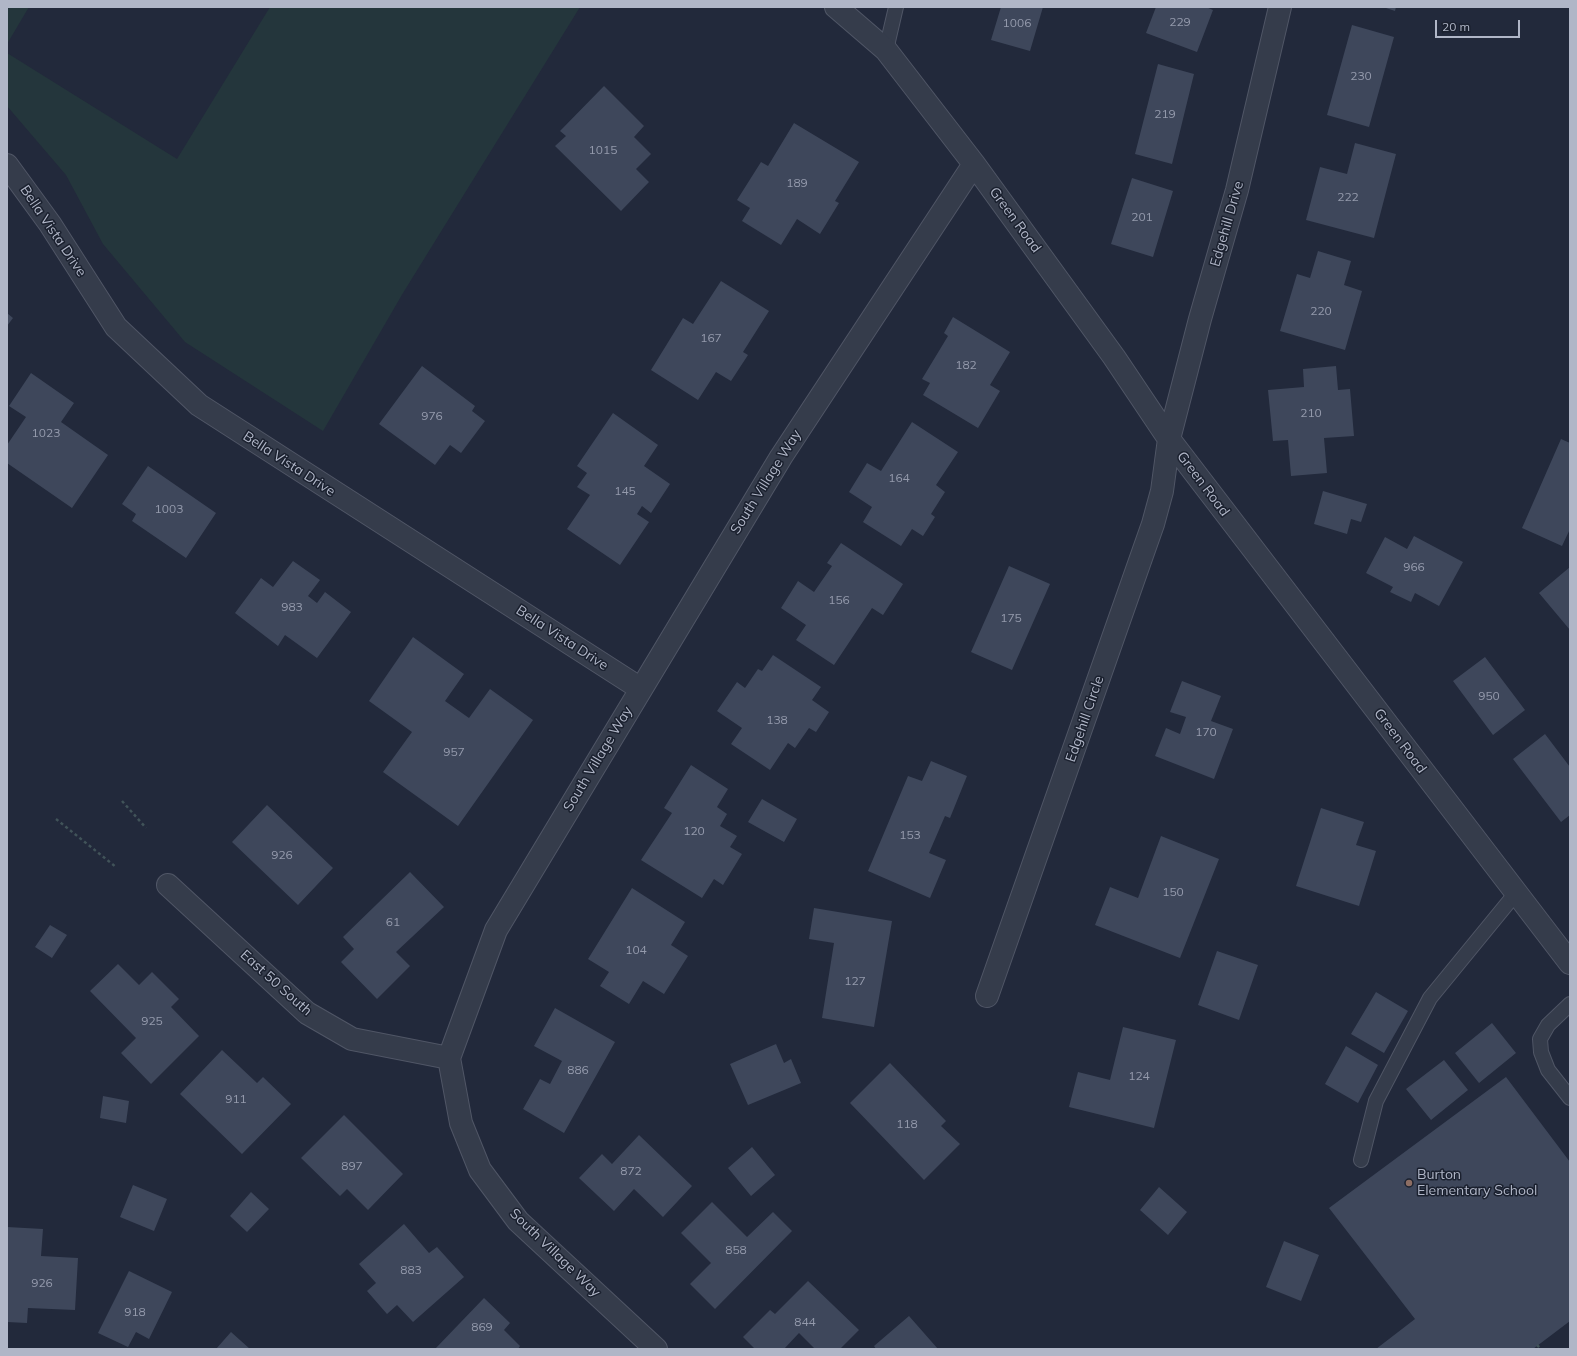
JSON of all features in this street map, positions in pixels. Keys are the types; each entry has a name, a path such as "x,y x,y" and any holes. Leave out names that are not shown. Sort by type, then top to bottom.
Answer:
{"street":[{"name":"Green Road","path":"836,7 886,50 974,164 1114,357 1169,439 1570,963"},
{"name":"Edgehill Drive","path":"1169,439 1200,320 1237,190 1280,7"},
{"name":"South Village Way","path":"656,1349 518,1221 480,1170 461,1123 449,1058 496,930 780,457 974,164"},
{"name":"Bella Vista Drive","path":"7,165 50,224 116,327 199,406 641,689"},
{"name":"Edgehill Circle","path":"987,996 1154,524 1162,491 1169,439"},
{"name":"East 50 South","path":"168,885 307,1013 352,1039 449,1058"}],"lane":[{"path":"886,50 896,7"},
{"path":"1361,1160 1376,1101 1430,998 1516,893"},
{"path":"1570,1004 1548,1025 1540,1039 1541,1052 1548,1070 1570,1098"}],"path":[{"path":"122,801 146,828"},
{"path":"56,819 116,867"},
{"path":"1538,1345 1541,1349"}],"shaded area":[{"path":"7,7 29,7 7,44"},
{"path":"270,7 580,7 403,293 323,431 185,342 103,244 66,175 7,106 7,53 177,159"}],"building":[{"path":"1001,7 1043,7 1030,51 991,40"},
{"path":"1156,7 1206,7 1213,10 1197,52 1146,33"},
{"path":"1383,7 1396,7 1395,11"},
{"path":"1352,25 1394,37 1369,127 1327,115"},
{"path":"1158,64 1194,74 1172,164 1135,154"},
{"path":"604,86 644,126 634,137 651,154 636,169 649,182 621,211 555,146 566,136 560,131"},
{"path":"794,123 859,162 835,201 839,203 820,234 797,219 781,245 742,221 750,208 737,200 761,162 768,166"},
{"path":"1355,143 1396,154 1374,238 1306,220 1320,167 1347,174"},
{"path":"1132,178 1173,191 1153,257 1111,244"},
{"path":"1318,251 1351,261 1344,285 1362,291 1345,350 1280,331 1297,274 1310,278"},
{"path":"721,281 769,311 743,352 748,355 731,381 716,372 698,400 651,370 683,318 693,324"},
{"path":"7,313 13,318 7,326"},
{"path":"953,317 1010,352 990,385 1000,391 978,428 923,395 930,383 922,379 948,336 944,333"},
{"path":"422,366 475,406 472,411 485,421 461,453 450,445 435,465 379,424"},
{"path":"1336,366 1338,390 1350,389 1354,436 1324,438 1327,473 1291,476 1288,440 1273,441 1268,390 1304,387 1303,369"},
{"path":"31,373 74,403 61,422 108,455 72,508 7,463 7,445 26,417 9,406"},
{"path":"613,413 658,445 644,466 670,484 651,513 642,506 637,514 649,522 620,565 567,529 590,495 577,487 587,473 577,466"},
{"path":"912,422 958,452 936,485 945,492 931,514 935,517 923,536 912,529 901,546 863,522 872,507 849,492 867,463 881,471"},
{"path":"1561,439 1570,443 1570,529 1562,546 1522,528"},
{"path":"148,466 216,513 186,558 132,521 136,514 122,504"},
{"path":"1323,491 1367,504 1361,522 1351,519 1347,534 1314,524"},
{"path":"1414,536 1463,562 1439,606 1415,593 1411,602 1390,592 1393,587 1366,573 1385,537 1407,549"},
{"path":"841,543 903,584 883,615 872,608 834,665 796,640 806,625 781,608 798,581 814,592 832,566 827,563"},
{"path":"293,561 320,580 308,596 317,603 325,592 351,612 317,658 285,635 278,646 235,613 261,578 273,587"},
{"path":"1009,566 1050,584 1012,670 971,652"},
{"path":"1570,567 1570,630 1539,593"},
{"path":"413,637 464,674 445,701 469,718 490,689 533,720 458,826 383,772 412,732 369,701"},
{"path":"773,655 821,687 812,700 829,712 816,732 809,728 795,748 788,743 770,770 731,744 742,728 717,711 737,682 745,688 758,669 762,671"},
{"path":"1485,657 1525,710 1493,735 1453,681"},
{"path":"1182,681 1221,696 1211,721 1233,729 1214,779 1155,756 1166,728 1180,734 1186,717 1170,712"},
{"path":"1545,734 1570,767 1570,815 1561,822 1513,759"},
{"path":"931,761 967,776 950,818 945,816 929,853 946,860 930,898 868,871 908,776 922,781"},
{"path":"691,765 728,789 717,807 727,814 720,826 737,836 730,847 742,854 723,885 714,879 702,898 641,860 672,813 664,808"},
{"path":"762,799 797,819 784,842 748,822"},
{"path":"267,805 333,868 298,905 232,842"},
{"path":"1321,808 1364,822 1356,845 1376,851 1359,906 1296,886"},
{"path":"1161,836 1219,859 1180,958 1095,925 1110,887 1138,898"},
{"path":"410,872 444,907 396,952 410,966 377,999 341,962 354,949 343,937"},
{"path":"632,888 685,922 671,945 688,956 664,994 643,981 629,1004 600,986 609,972 588,959"},
{"path":"814,908 892,921 874,1027 822,1018 834,943 809,939"},
{"path":"50,925 67,935 52,958 35,947"},
{"path":"1217,951 1258,965 1239,1020 1198,1005"},
{"path":"118,964 139,985 152,972 179,999 171,1007 199,1036 151,1084 121,1053 136,1038 90,991"},
{"path":"1376,992 1408,1011 1384,1053 1351,1034"},
{"path":"555,1008 615,1042 564,1133 523,1109 540,1079 550,1084 562,1061 534,1046"},
{"path":"1492,1023 1516,1053 1479,1083 1455,1053"},
{"path":"1123,1027 1176,1040 1154,1128 1069,1107 1078,1072 1110,1080"},
{"path":"776,1044 784,1063 791,1059 801,1083 748,1105 730,1064"},
{"path":"1346,1046 1378,1065 1358,1103 1325,1084"},
{"path":"222,1050 257,1083 263,1077 291,1104 242,1154 180,1094"},
{"path":"1444,1060 1468,1090 1431,1120 1406,1089"},
{"path":"890,1063 946,1121 941,1126 960,1144 924,1180 850,1103"},
{"name":"Burton Elementary School","path":"1506,1077 1570,1162 1570,1321 1533,1349 1376,1349 1415,1319 1329,1208"},
{"path":"103,1096 129,1101 126,1123 100,1118"},
{"path":"344,1115 403,1174 368,1210 347,1189 340,1196 301,1158"},
{"path":"639,1135 692,1186 663,1217 634,1189 614,1211 579,1178 602,1154 612,1164"},
{"path":"752,1147 775,1175 751,1196 728,1168"},
{"path":"133,1185 167,1199 154,1231 120,1217"},
{"path":"1159,1187 1187,1212 1168,1235 1140,1210"},
{"path":"251,1192 269,1209 247,1232 230,1216"},
{"path":"712,1202 747,1237 773,1212 792,1231 715,1309 690,1284 711,1263 681,1233"},
{"path":"404,1224 429,1253 437,1247 464,1277 413,1322 397,1305 387,1314 367,1291 376,1283 359,1264"},
{"path":"7,1227 43,1229 41,1256 78,1258 75,1310 28,1308 27,1323 7,1322"},
{"path":"1284,1241 1319,1255 1301,1301 1266,1287"},
{"path":"129,1271 172,1292 149,1339 136,1332 128,1347 98,1333"},
{"path":"808,1281 859,1330 840,1349 815,1349 799,1333 784,1349 755,1349 743,1337 770,1310 775,1314"},
{"path":"484,1298 510,1323 504,1330 520,1346 518,1349 435,1349"},
{"path":"909,1316 938,1349 876,1349 874,1346"},
{"path":"231,1332 250,1349 216,1349"}],"place":[{"name":"Burton Elementary School","path":"1409,1183"}]}
